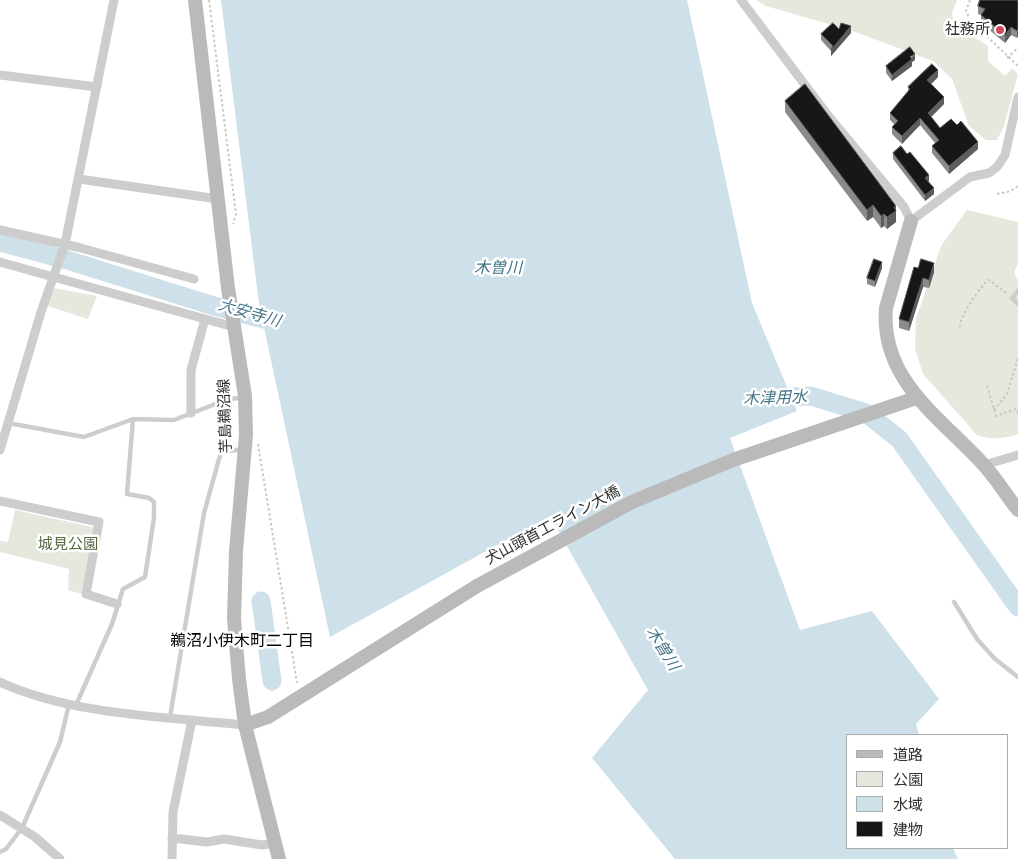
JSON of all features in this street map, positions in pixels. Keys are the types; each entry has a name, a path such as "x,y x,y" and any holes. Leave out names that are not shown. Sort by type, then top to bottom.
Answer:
{"street":[{"path":"0,450 54,274 65,247 114,0"},
{"name":"芋島鵜沼線","path":"195,0 228,288 245,396 245,449 236,551 234,619 245,725 279,859"},
{"path":"741,0 830,118 904,208 911,221"},
{"path":"0,75 97,87"},
{"path":"1018,97 1005,155 997,167 989,172 970,176 911,221 888,298 885,320 891,356 903,380 916,398 984,465 1018,510"},
{"path":"79,179 218,199"},
{"path":"0,230 194,279"},
{"path":"0,262 54,274 205,319 233,324"},
{"path":"191,413 191,370 205,319"},
{"name":"犬山頭首工ライン大橋","path":"245,725 268,717 477,586 632,502 733,460 916,398"},
{"path":"984,465 1018,455"},
{"path":"0,501 99,522 86,594 117,604"},
{"path":"0,682 15,689 73,704 170,718 245,725"},
{"path":"172,859 173,812 192,720"},
{"path":"0,815 35,837 60,859"},
{"path":"172,838 207,842 224,838 262,845 276,843"}],"lane":[{"path":"1018,291 1012,298 1018,304"},
{"path":"8,423 84,437 133,419 174,420 226,400 245,396"},
{"path":"0,852 6,849 22,828 44,774 60,742 73,704 112,624 123,589 145,577 154,518 154,502 149,498 127,494 133,419"},
{"path":"170,718 191,580 206,504 221,452 245,449"},
{"path":"954,602 976,639 994,658 1018,677"}],"path":[{"path":"970,0 966,11 970,20 1007,58 1018,66"},
{"path":"1007,58 1018,48"},
{"path":"997,194 1018,186"},
{"path":"960,327 959,323 963,313 984,282 989,280 994,282 1012,298"},
{"path":"994,410 1008,394 1018,358"},
{"path":"987,386 996,416 1016,409 1018,414"}],"green space":[{"path":"756,0 957,0 952,13 954,24 988,46 988,61 1005,76 1012,68 1018,74 1004,126 997,140 986,140 969,126 952,79 933,61 853,31 766,6"},
{"path":"967,210 1018,222 1018,264 1014,272 1018,281 1018,434 1002,438 988,438 977,435 923,374 915,349 916,319 941,246"},
{"path":"54,288 97,296 88,319 48,306"},
{"name":"城見公園","path":"15,510 96,528 81,594 68,590 69,569 0,552 0,541 8,542"}],"water":[{"name":"木曽川","path":"221,0 687,0 752,303 797,411 730,438 800,630 872,611 939,699 916,724 919,734 846,734 846,849 953,849 958,859 675,859 592,758 648,690 550,516 330,637 259,304"}],"building":[{"path":"980,0 1018,0 1017,31 1011,27 1005,35 981,15 985,9 978,6"},
{"path":"833,23 839,29 841,23 851,26 831,50 833,46 821,34"},
{"path":"910,47 915,54 910,57 912,59 892,75 886,66"},
{"path":"932,64 938,70 927,80 944,97 928,113 940,128 951,119 957,125 961,121 978,142 949,166 932,146 939,140 920,118 902,136 892,127 898,121 890,113 910,89 908,87"},
{"path":"805,84 896,206 894,207 896,211 887,217 884,214 881,216 873,205 867,210 785,101"},
{"path":"901,146 907,154 910,152 929,175 925,178 934,188 925,195 893,153"},
{"path":"874,259 882,262 875,281 867,278"},
{"path":"921,259 934,263 929,280 923,278 909,322 899,319 914,267 918,268"}],"waterway":[{"name":"大安寺川","path":"0,242 67,260 214,306 287,325"},
{"name":"木津用水","path":"767,398 811,396 866,413 899,439 1018,607"},
{"path":"261,601 272,681"}],"place":[{"name":"社務所","path":"1000,30"}],"district":[{"name":"鵜沼小伊木町二丁目","path":"242,642"}]}
